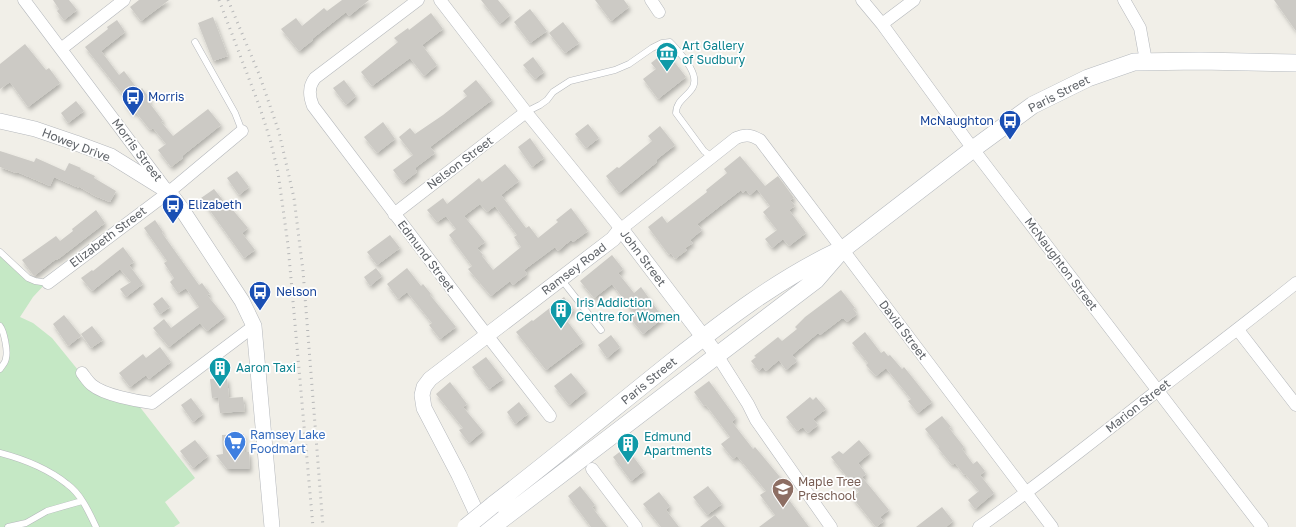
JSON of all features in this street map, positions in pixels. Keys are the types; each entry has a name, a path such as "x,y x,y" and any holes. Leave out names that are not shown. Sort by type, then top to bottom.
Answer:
{"main road":[{"name":"Paris Street","path":"466,527 497,517 717,355 816,280 842,250 973,149 1033,105 1088,78 1134,62 1200,61 1296,63"},
{"name":"Paris Street","path":"497,517 703,338 772,288 811,264 842,250"}],"street":[{"name":"Morris Street","path":"24,0 181,208 242,301 254,326"},
{"path":"61,49 124,0"},
{"name":"Edmund Street","path":"418,0 315,78 311,84 310,98 313,106 394,214 550,416"},
{"name":"John Street","path":"440,0 526,112 621,229 717,355 756,420 831,527"},
{"path":"650,0 660,12"},
{"name":"McNaughton Street","path":"862,0 882,24 973,149 1262,527"},
{"path":"882,24 914,0"},
{"path":"1124,0 1140,28 1146,61"},
{"name":"Nelson Street","path":"394,214 526,112"},
{"name":"Howey Drive","path":"0,121 42,132 111,156 169,192"},
{"name":"Elizabeth Street","path":"48,283 169,192 242,131"},
{"name":"Ramsey Road","path":"483,527 459,474 424,408 422,395 424,387 430,379 613,239 621,229 736,138 744,135 751,135"},
{"name":"David Street","path":"751,135 760,140 1052,527"},
{"name":"Marion Street","path":"979,527 1026,493 1238,330 1296,283"},
{"path":"82,373 92,385 106,392 140,402 152,403 254,326"},
{"path":"254,326 272,527"},
{"path":"1238,330 1296,405"},
{"path":"592,469 636,527"}],"lane":[{"path":"195,42 235,113 242,131"},
{"path":"526,112 540,105 547,100 553,92 570,81 614,70 629,64 662,43 670,42 688,64 694,74 695,82 692,89 677,106 676,113 704,151 712,157"},
{"path":"0,252 28,278 35,282 48,283"},
{"path":"561,279 601,330"},
{"path":"0,326 7,353 0,369"},
{"path":"0,453 19,458 68,484 82,501 96,527"},
{"path":"8,527 26,523 47,510 82,501"}],"green space":[{"path":"0,253 27,278 46,283 33,297 20,317 33,323 52,338 91,386 136,402 195,478 165,502 180,523 174,527 0,527 0,370 7,358 0,325"}],"building":[{"path":"53,0 69,0 77,10 64,20 57,11 59,9"},
{"path":"139,0 169,0 141,21 130,7"},
{"path":"342,0 369,0 349,16 346,12 299,51 281,29 296,18 302,26 324,8 327,11"},
{"path":"481,0 498,0 510,15 500,24"},
{"path":"595,0 624,0 629,7 611,21"},
{"path":"1274,0 1296,0 1296,31"},
{"path":"530,9 547,31 530,43 514,22"},
{"path":"431,13 443,29 422,45 437,65 424,76 410,58 372,86 361,72 398,42 394,38 408,28 409,30"},
{"path":"213,17 228,56 213,61 198,23"},
{"path":"117,20 125,32 101,51 119,75 124,71 139,91 142,88 150,99 148,101 163,121 161,122 173,136 208,109 221,125 182,156 183,158 171,167 158,150 166,144 153,128 150,130 135,111 132,113 124,102 127,100 85,47"},
{"path":"563,22 579,43 565,53 549,33"},
{"path":"25,44 46,70 49,68 60,83 28,107 10,82 0,89 0,64"},
{"name":"Art Gallery of Sudbury","path":"666,51 686,77 658,99 643,79 656,69 651,63"},
{"path":"533,57 544,72 535,79 523,65"},
{"path":"344,80 356,96 346,105 333,88"},
{"path":"476,80 492,100 430,147 435,153 415,168 417,172 403,183 393,170 413,155 399,137 410,128 415,134 443,115 467,96 463,91"},
{"path":"76,101 84,111 68,123 61,113"},
{"path":"383,122 395,139 377,153 364,137"},
{"path":"588,124 599,138 586,148 575,134"},
{"path":"660,126 675,145 619,193 606,176 617,167 619,168 652,141 648,136"},
{"path":"530,138 544,158 532,167 518,147"},
{"path":"0,151 34,162 36,158 65,171 69,163 95,176 94,178 116,191 110,202 95,196 78,186 79,188 54,177 50,186 17,172 16,173 0,167"},
{"path":"740,156 765,186 778,176 794,198 790,200 795,206 789,210 806,233 789,246 783,239 772,248 765,239 777,230 763,212 770,206 757,189 750,195 746,190 743,193 741,190 697,224 702,230 690,240 693,243 685,248 687,250 675,259 671,253 669,255 648,227 662,216 667,223 707,192 706,190 727,173 724,169"},
{"path":"505,164 519,181 501,195 526,228 529,226 538,238 558,222 556,220 571,208 588,231 573,242 571,240 558,251 555,247 524,270 527,274 513,285 510,281 491,296 468,269 472,266 449,235 456,229 446,216 437,222 427,210 443,198 447,204 479,178 482,182","holes":["480,204 487,212 495,206 517,235 514,237 521,247 493,270 477,248 485,242 464,216"]},
{"path":"237,171 249,187 239,195 227,178"},
{"path":"214,189 248,228 242,233 255,250 244,258 201,198"},
{"path":"96,210 105,223 34,276 22,260 56,236 60,241 73,231 72,229"},
{"path":"155,220 163,232 162,233 199,285 202,283 210,294 207,295 225,317 207,331 200,323 169,347 153,328 164,319 171,328 199,307 186,288 178,293 170,282 174,278 164,263 167,261 144,228"},
{"path":"390,235 400,248 377,265 367,252"},
{"path":"123,247 134,262 129,265 143,284 126,297 120,289 131,282 120,269 92,291 81,278 92,270 93,271"},
{"path":"612,255 623,269 618,273 634,293 641,287 663,318 643,334 630,318 635,314 612,284 594,298 580,281"},
{"path":"376,268 382,276 370,286 364,277"},
{"path":"407,268 421,286 423,284 456,327 440,339 429,325 432,323 407,292 398,299 387,284"},
{"path":"841,290 855,308 853,309 857,314 847,322 843,318 820,335 818,333 792,355 797,361 786,370 779,360 766,371 763,367 759,371 751,361 756,357 754,356 778,337 782,341 797,329 795,327 805,317"},
{"path":"162,297 170,307 160,314 153,304"},
{"path":"564,297 574,310 564,317 583,342 546,370 516,332"},
{"path":"64,315 81,336 68,346 53,324"},
{"path":"92,326 103,340 91,348 81,334"},
{"path":"865,332 881,353 884,351 888,356 890,355 902,369 904,367 932,402 918,413 908,401 911,399 886,368 876,376 866,365 868,363 852,343"},
{"path":"611,335 620,347 607,358 598,345"},
{"path":"160,347 171,362 149,379 146,375 130,387 119,373 143,354 146,358"},
{"path":"486,357 503,379 489,389 472,367"},
{"path":"571,373 586,391 569,405 554,386"},
{"path":"227,378 229,398 243,397 245,411 220,413 218,397 212,398 210,379"},
{"path":"709,381 736,418 732,422 753,449 755,447 780,477 775,481 809,527 759,527 775,515 760,495 766,491 737,456 733,459 721,444 730,437 706,405 704,406 694,392"},
{"path":"450,382 467,404 463,407 483,431 469,443 459,430 463,428 436,394"},
{"path":"810,397 813,400 816,397 826,409 813,419 818,425 808,433 803,427 797,431 786,417"},
{"path":"191,398 203,414 193,422 181,405"},
{"path":"519,402 528,414 515,424 507,412"},
{"path":"942,416 951,427 949,428 964,447 962,449 973,464 977,461 985,471 980,475 994,493 975,509 968,500 979,491 955,463 952,465 925,429"},
{"path":"244,434 245,452 249,452 250,469 227,469 216,455 223,454 222,435"},
{"path":"195,440 208,456 193,468 180,451"},
{"path":"859,440 870,453 858,463 866,474 862,477 889,510 880,517 884,521 876,527 852,497 859,492 831,457 839,451 843,454"},
{"name":"Edmund Apartments","path":"626,447 644,471 631,481 613,457"},
{"path":"580,486 595,505 592,507 607,527 591,527 568,496"},
{"path":"708,486 722,504 707,515 693,497"},
{"path":"659,492 670,506 666,510 679,527 661,527 643,504"},
{"path":"942,507 953,521 946,527 916,527"},
{"path":"715,515 725,527 700,527"}],"railway":[{"path":"219,0 259,105 270,139 278,172 288,245 313,527"},
{"path":"228,0 259,74 279,132 294,198 303,271 323,527"}],"place":[{"name":"Art Gallery of Sudbury","path":"667,72"},
{"name":"Morris","path":"133,116"},
{"name":"McNaughton","path":"1010,140"},
{"name":"Elizabeth","path":"173,224"},
{"name":"Nelson","path":"260,312"},
{"name":"Iris Addiction Centre for Women","path":"561,330"},
{"name":"Aaron Taxi","path":"220,388"},
{"name":"Ramsey Lake Foodmart","path":"235,462"},
{"name":"Edmund Apartments","path":"628,464"},
{"name":"Maple Tree Preschool","path":"783,508"}]}
